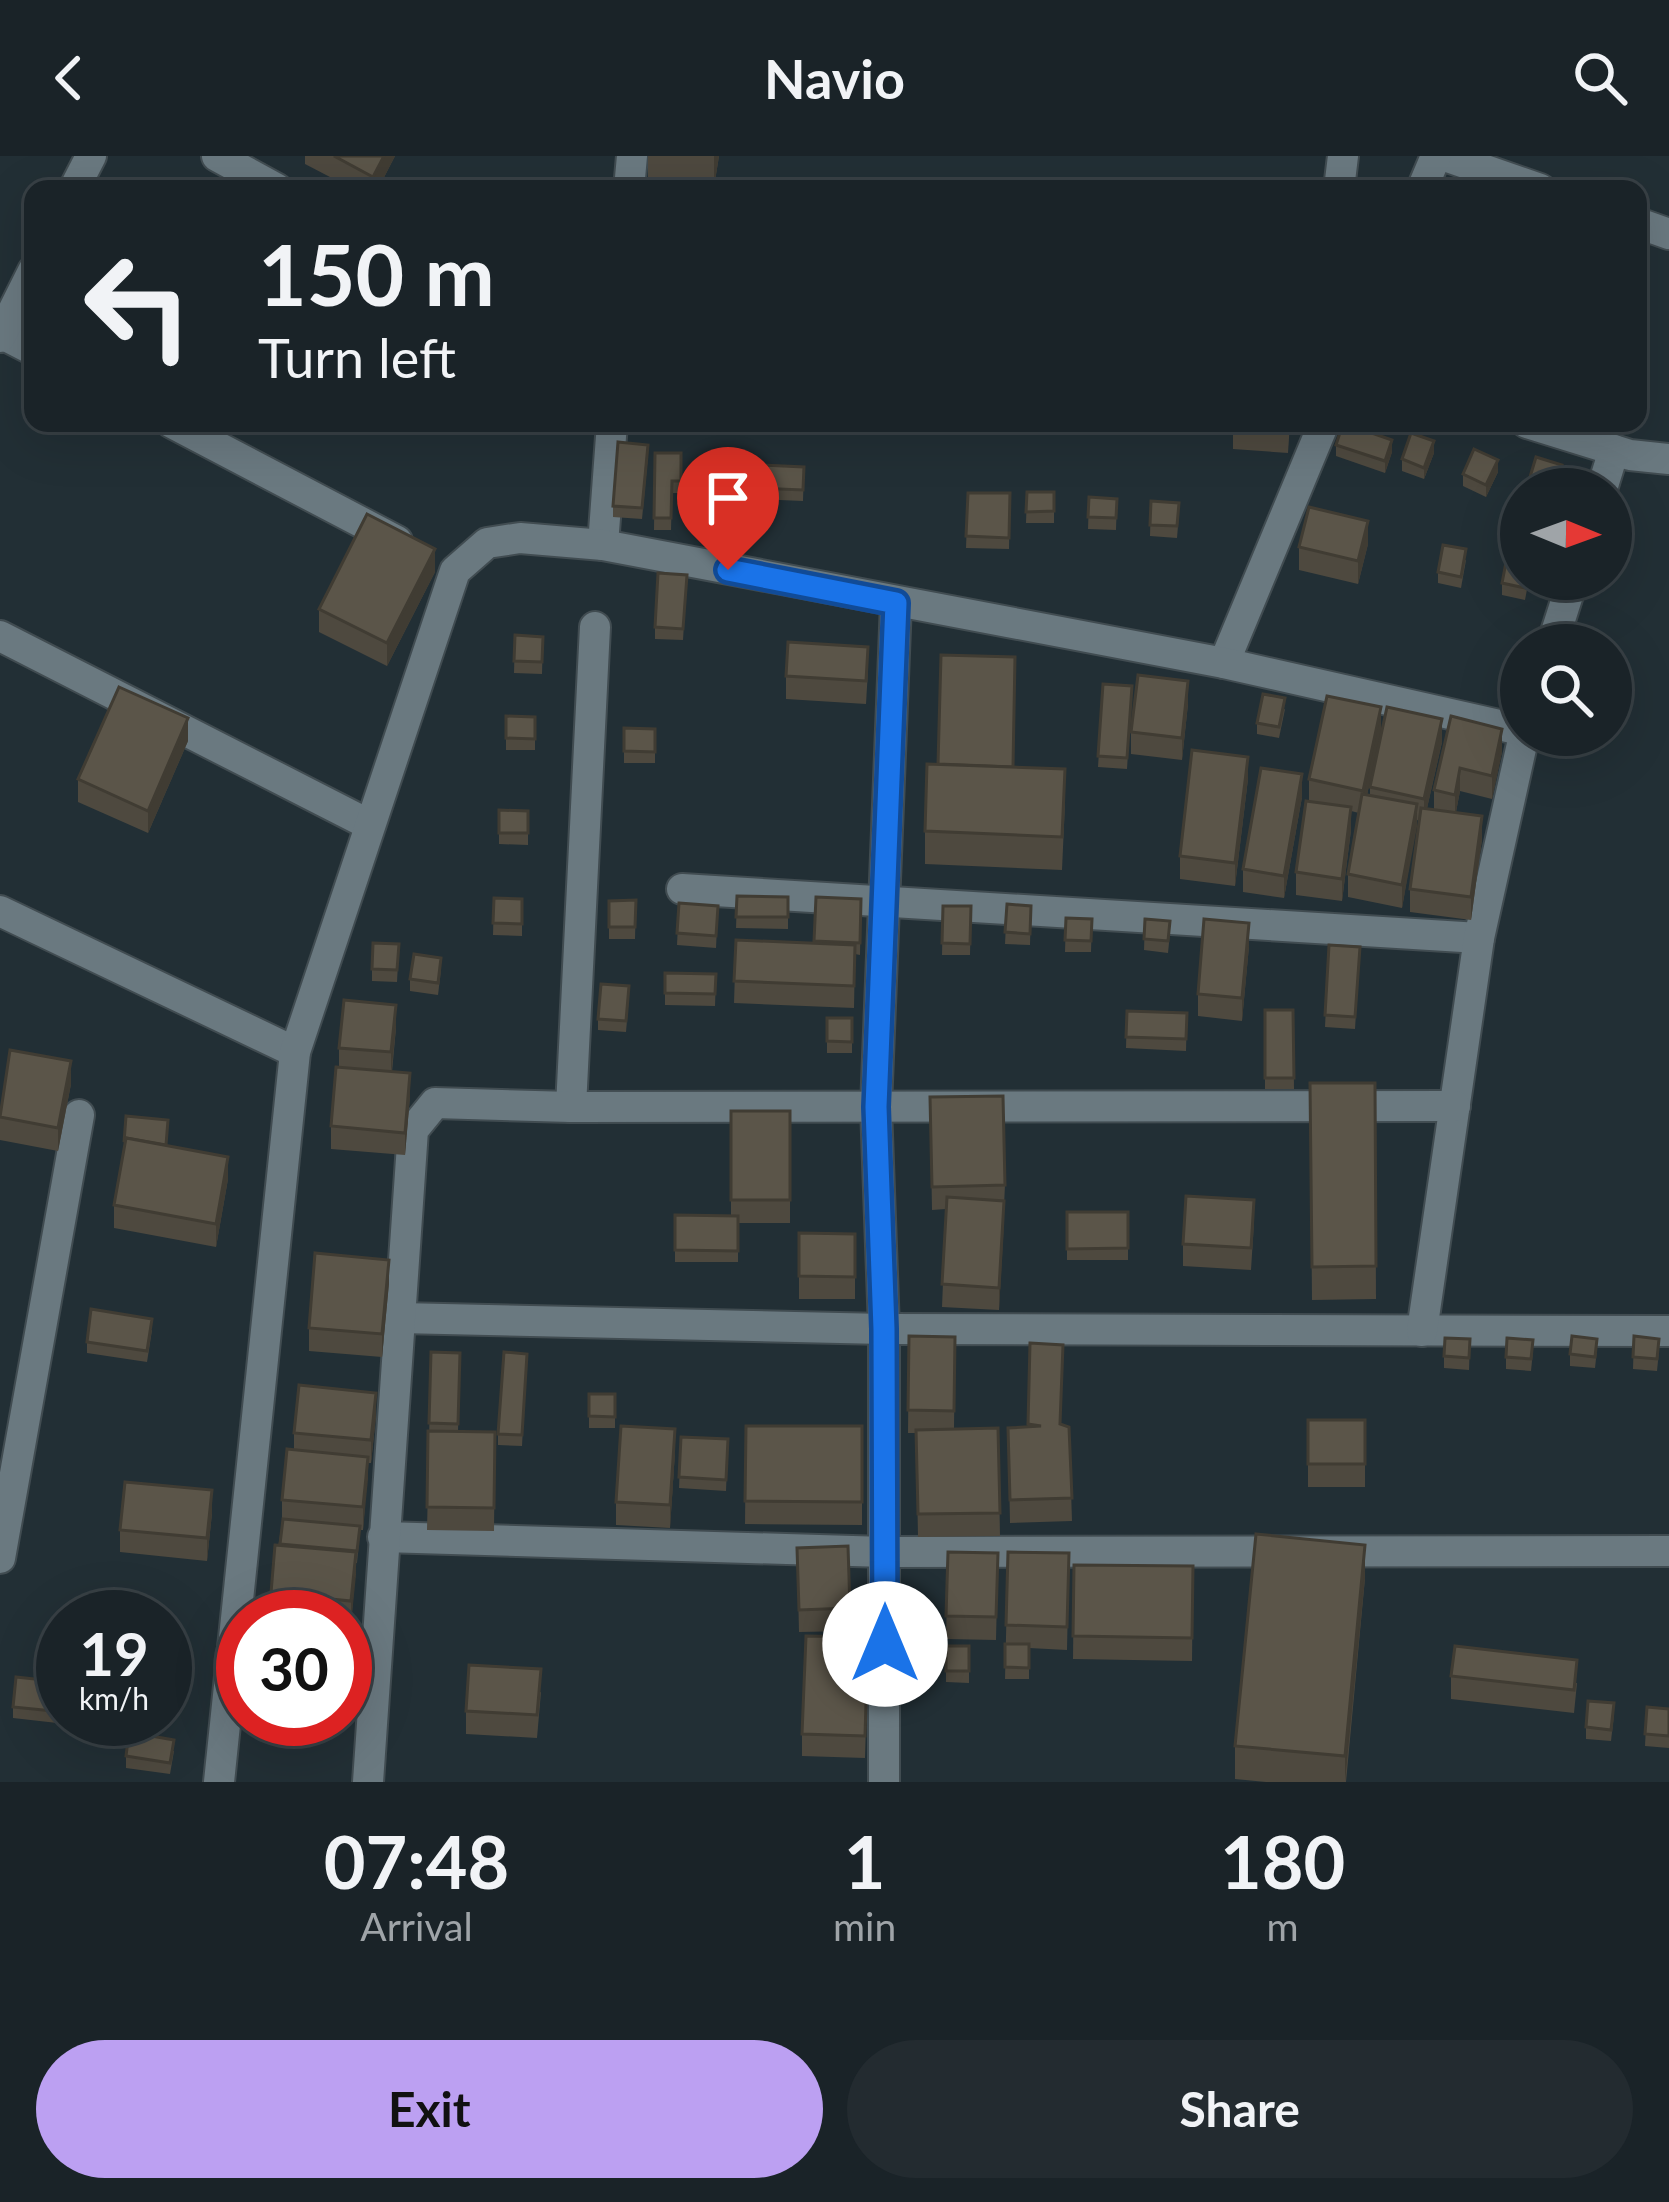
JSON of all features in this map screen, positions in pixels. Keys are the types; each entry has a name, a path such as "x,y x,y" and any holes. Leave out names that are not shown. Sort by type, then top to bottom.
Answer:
{"street":[{"path":"217,156 261,180"},
{"path":"1440,156 1513,180"},
{"path":"0,335 24,288"},
{"path":"189,432 435,561 487,543 520,538 603,545 1224,663 1500,727"},
{"path":"603,545 611,432"},
{"path":"1224,663 1320,432"},
{"path":"1556,432 1614,450 1669,459"},
{"path":"1608,468 1614,450"},
{"path":"220,1782 296,1052 370,825 435,561"},
{"path":"884,1782 884,1329 876,1107 896,603"},
{"path":"571,1107 595,627"},
{"path":"0,636 370,825"},
{"path":"1422,1331 1480,938 1517,756"},
{"path":"682,889 1480,938"},
{"path":"0,911 296,1052"},
{"path":"368,1782 413,1130 435,1103 1455,1106"},
{"path":"0,1558 79,1114"},
{"path":"400,1318 884,1329 1669,1331"},
{"path":"383,1537 885,1552 1669,1551"}],"building":[{"path":"334,156 384,156 373,177"},
{"path":"1340,432 1369,432 1392,440 1385,461 1336,445"},
{"path":"1411,433 1434,441 1424,468 1402,459"},
{"path":"618,442 648,445 642,508 613,506"},
{"path":"1474,449 1498,460 1486,485 1463,474"},
{"path":"655,453 681,453 681,481 672,481 671,518 654,518"},
{"path":"1536,457 1562,465 1561,468 1533,468"},
{"path":"760,465 804,467 803,490 759,488"},
{"path":"1027,492 1054,492 1054,511 1026,512"},
{"path":"968,493 1010,493 1009,538 966,536"},
{"path":"1089,497 1117,499 1116,518 1088,517"},
{"path":"1151,501 1179,503 1177,526 1150,525"},
{"path":"1309,507 1368,521 1358,561 1299,547"},
{"path":"367,514 435,549 387,643 319,609"},
{"path":"1443,545 1466,549 1461,577 1438,572"},
{"path":"658,573 687,575 683,629 655,627"},
{"path":"515,635 543,637 542,662 514,661"},
{"path":"788,642 868,647 866,681 786,676"},
{"path":"941,655 1015,657 1013,767 938,764"},
{"path":"1138,675 1188,681 1182,738 1131,732"},
{"path":"1103,684 1132,686 1127,758 1098,756"},
{"path":"119,687 188,718 148,811 78,779"},
{"path":"1263,694 1285,698 1279,727 1257,723"},
{"path":"1327,696 1381,707 1363,791 1309,779"},
{"path":"1387,707 1442,719 1424,799 1370,787"},
{"path":"506,716 535,717 535,739 506,738"},
{"path":"1451,716 1500,728 1492,776 1460,768 1455,795 1434,790"},
{"path":"624,728 655,729 655,752 624,751"},
{"path":"1192,750 1248,757 1235,863 1180,856"},
{"path":"927,764 1065,769 1062,837 925,831"},
{"path":"1261,768 1302,774 1284,876 1243,869"},
{"path":"1362,794 1417,804 1402,885 1348,874"},
{"path":"1306,801 1351,807 1342,879 1296,872"},
{"path":"1421,808 1482,816 1471,897 1410,889"},
{"path":"499,810 528,811 528,833 499,833"},
{"path":"737,896 788,897 788,917 736,917"},
{"path":"816,897 861,899 860,943 814,941"},
{"path":"494,898 522,899 522,924 493,923"},
{"path":"636,900 635,927 609,927 609,901"},
{"path":"679,903 718,906 716,936 677,933"},
{"path":"1007,904 1031,906 1030,934 1005,932"},
{"path":"943,906 971,906 970,944 942,943"},
{"path":"1066,918 1092,919 1091,941 1065,940"},
{"path":"1145,919 1170,921 1168,941 1144,939"},
{"path":"1204,919 1249,923 1242,998 1198,994"},
{"path":"736,940 855,945 854,986 734,981"},
{"path":"373,943 399,944 397,970 372,969"},
{"path":"1329,945 1360,947 1355,1017 1325,1015"},
{"path":"414,954 441,958 438,983 410,979"},
{"path":"665,973 716,974 715,994 665,993"},
{"path":"601,984 629,986 626,1021 598,1019"},
{"path":"344,1000 396,1005 391,1052 339,1048"},
{"path":"1265,1010 1293,1010 1294,1078 1265,1078"},
{"path":"1127,1011 1187,1013 1186,1039 1126,1037"},
{"path":"827,1018 852,1018 852,1042 827,1041"},
{"path":"10,1050 71,1061 58,1128 0,1117"},
{"path":"336,1067 410,1073 405,1133 331,1126"},
{"path":"1310,1083 1375,1083 1376,1266 1312,1267"},
{"path":"1003,1096 1005,1185 932,1187 930,1097"},
{"path":"731,1111 790,1111 790,1200 731,1200"},
{"path":"126,1116 168,1120 166,1145 126,1138 124,1142"},
{"path":"126,1138 228,1157 216,1224 114,1205"},
{"path":"1186,1196 1254,1200 1251,1248 1183,1244"},
{"path":"947,1197 1004,1201 999,1288 942,1284"},
{"path":"1067,1212 1128,1212 1128,1248 1067,1249"},
{"path":"675,1215 738,1216 738,1251 675,1250"},
{"path":"799,1233 855,1234 855,1277 799,1276"},
{"path":"315,1253 389,1260 382,1334 309,1328"},
{"path":"91,1309 152,1319 147,1351 87,1342"},
{"path":"909,1336 955,1337 954,1411 908,1410"},
{"path":"1572,1336 1597,1339 1595,1357 1570,1354"},
{"path":"1634,1336 1659,1339 1657,1359 1633,1357"},
{"path":"1445,1338 1470,1339 1469,1358 1444,1356"},
{"path":"1507,1338 1533,1340 1531,1359 1506,1357"},
{"path":"1030,1343 1063,1345 1060,1424 1069,1427 1072,1498 1010,1500 1008,1428 1041,1426 1028,1424"},
{"path":"431,1352 460,1353 458,1424 429,1423"},
{"path":"504,1352 527,1354 522,1435 498,1434"},
{"path":"299,1385 376,1393 371,1440 294,1433"},
{"path":"589,1394 615,1394 615,1417 589,1416"},
{"path":"1308,1420 1365,1420 1365,1464 1308,1464"},
{"path":"621,1426 675,1429 670,1505 616,1502"},
{"path":"746,1426 862,1426 862,1502 745,1501"},
{"path":"998,1428 1000,1513 918,1514 916,1430"},
{"path":"428,1431 495,1432 494,1508 427,1507"},
{"path":"681,1437 728,1439 726,1480 679,1477"},
{"path":"287,1449 368,1457 363,1507 282,1500"},
{"path":"125,1482 212,1490 207,1538 120,1530"},
{"path":"283,1519 360,1526 357,1551 280,1544"},
{"path":"1256,1534 1365,1545 1345,1756 1235,1746"},
{"path":"275,1545 356,1552 352,1590 271,1590"},
{"path":"848,1546 850,1608 799,1610 797,1548"},
{"path":"948,1552 998,1553 996,1617 946,1616"},
{"path":"1008,1552 1069,1553 1067,1627 1006,1625"},
{"path":"1074,1565 1193,1566 1192,1638 1073,1636"},
{"path":"806,1636 868,1637 865,1736 802,1734"},
{"path":"1005,1644 1029,1644 1029,1668 1005,1667"},
{"path":"946,1646 969,1646 969,1671 946,1671"},
{"path":"1455,1646 1577,1660 1574,1690 1451,1676"},
{"path":"469,1665 541,1669 537,1715 466,1711"},
{"path":"16,1677 36,1679 36,1709 13,1707"},
{"path":"1588,1701 1614,1703 1611,1730 1586,1727"},
{"path":"1647,1707 1669,1709 1669,1736 1645,1734"},
{"path":"127,1746 173,1746 170,1763 126,1756"}],"route":[{"path":"728,570 896,603 876,1107 884,1329 885,1644"}]}
